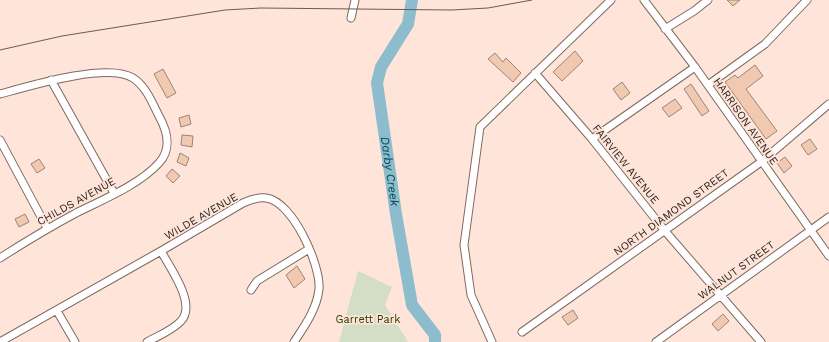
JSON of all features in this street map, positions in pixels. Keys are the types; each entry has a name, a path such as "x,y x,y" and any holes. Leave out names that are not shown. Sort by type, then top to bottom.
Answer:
{"street":[{"path":"351,18 355,0"},
{"path":"492,342 471,296 464,245 480,127 611,0"},
{"name":"HARRISON AVENUE","path":"644,0 695,67 829,256"},
{"path":"665,29 694,12 708,0"},
{"path":"708,85 765,44 806,1"},
{"path":"592,139 695,67"},
{"name":"CHILDS AVENUE","path":"0,258 47,228 143,176 160,162 167,146 168,137 166,127 143,87 130,77 112,73 51,80"},
{"name":"FAIRVIEW AVENUE","path":"535,73 592,139 665,231 761,342"},
{"path":"0,94 51,80 114,193"},
{"name":"NORTH DIAMOND STREET","path":"522,332 761,162 829,104"},
{"path":"0,140 47,228"},
{"name":"WILDE AVENUE","path":"0,342 57,311 242,203 254,199 268,198 280,204 291,216 309,249 319,276 319,291 314,307 304,327 294,342"},
{"name":"WALNUT STREET","path":"656,342 829,217"},
{"path":"251,290 257,281 309,249"},
{"path":"147,342 182,320 187,308 187,300 161,251"},
{"path":"57,311 75,342"}],"green space":[{"name":"Garrett Park","path":"358,271 392,287 385,305 408,342 339,342"}],"building":[{"path":"727,0 740,0 733,6"},
{"path":"575,51 583,61 562,81 553,72"},
{"path":"495,53 503,62 506,58 521,73 513,82 488,59"},
{"path":"755,65 763,76 746,89 777,131 766,139 725,82 735,75 738,78"},
{"path":"163,69 176,93 167,98 154,74"},
{"path":"622,82 630,93 621,100 613,89"},
{"path":"691,84 709,111 702,116 684,89"},
{"path":"675,99 682,108 669,117 662,108"},
{"path":"189,115 191,124 181,127 179,118"},
{"path":"182,135 193,136 192,147 181,145"},
{"path":"810,139 817,149 808,155 801,145"},
{"path":"180,153 189,158 186,166 177,162"},
{"path":"785,157 792,166 784,173 777,163"},
{"path":"39,159 45,168 37,173 31,164"},
{"path":"172,169 180,176 173,183 166,176"},
{"path":"25,214 29,222 19,227 15,219"},
{"path":"297,266 305,279 294,288 286,275"},
{"path":"573,310 578,318 568,325 562,317"},
{"path":"723,314 729,321 718,331 712,324"}],"waterway":[{"name":"Darby Creek","path":"412,0 408,24 381,67 377,83 396,214 412,305 435,335 435,342"}],"tram line":[{"path":"0,50 62,36 225,10 261,8 452,10 488,8 532,0"}]}
